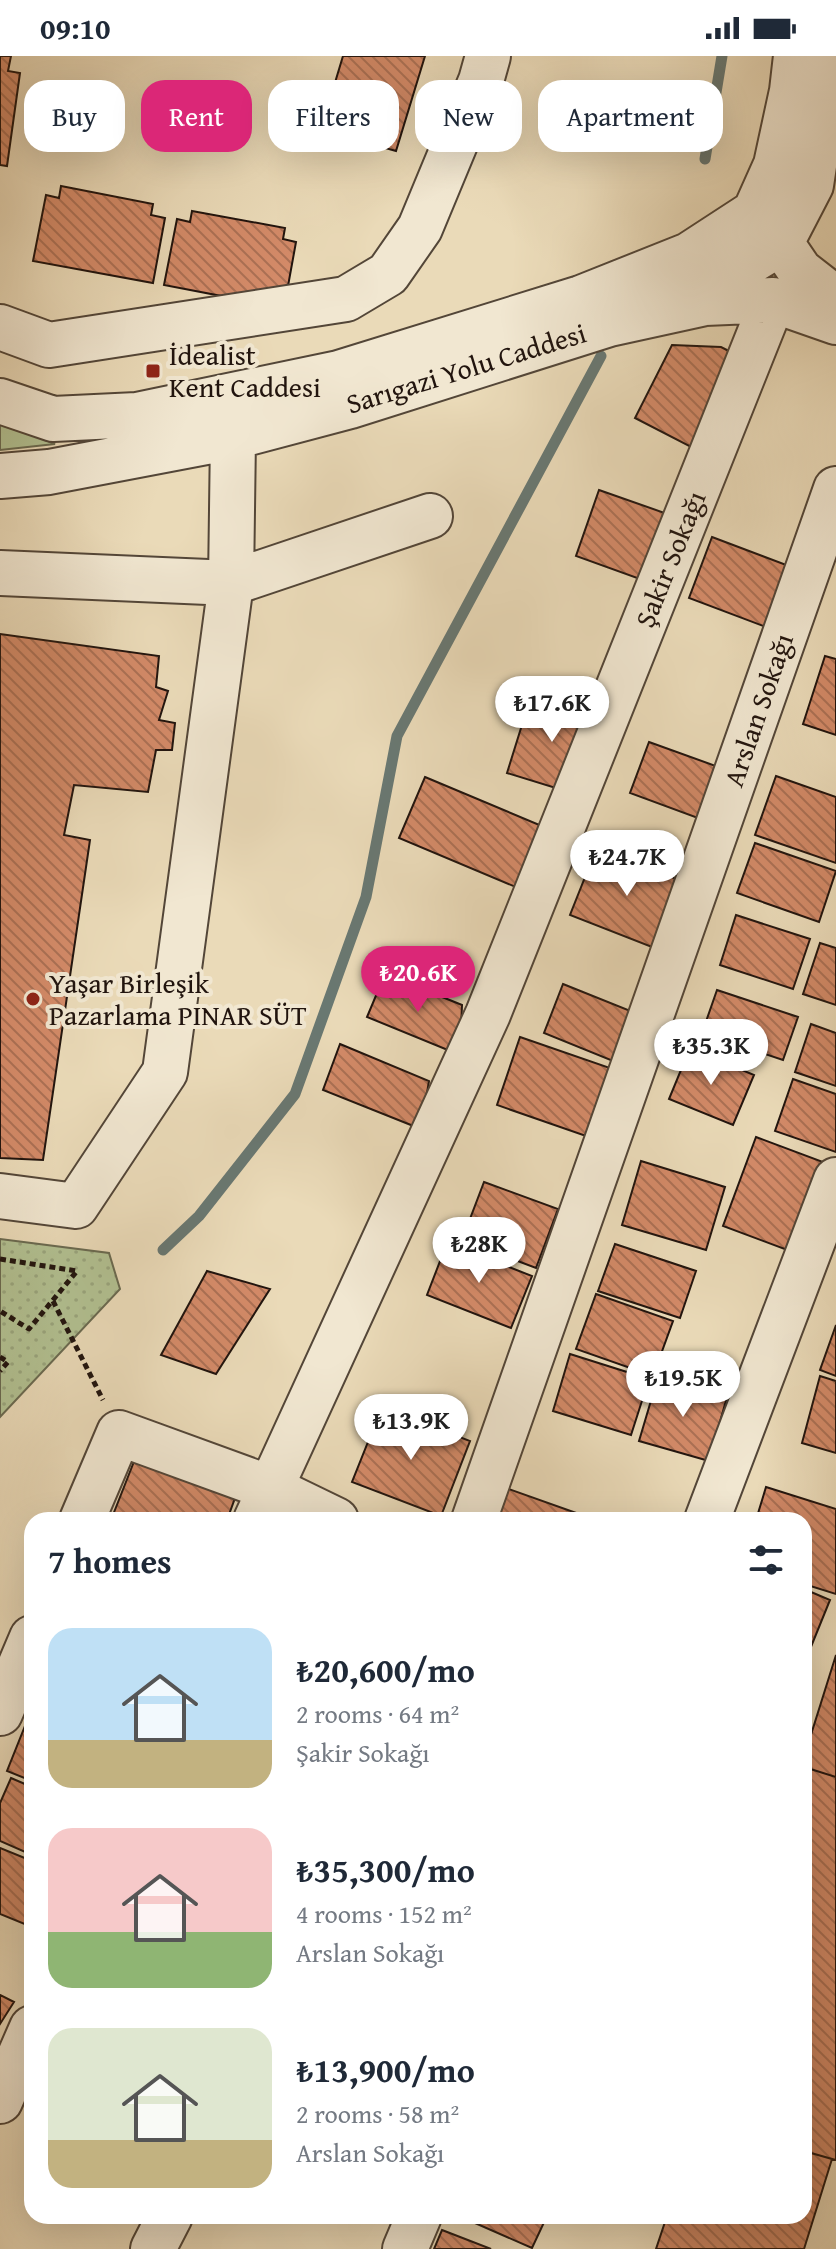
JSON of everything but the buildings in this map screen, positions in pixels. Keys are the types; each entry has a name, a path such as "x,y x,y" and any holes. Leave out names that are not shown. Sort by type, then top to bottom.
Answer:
{"street":[{"path":"0,327 49,345 346,299 388,274 420,228 481,81 488,56"},
{"path":"689,255 755,212 776,165 796,56"},
{"path":"609,324 712,285 781,243 811,185 831,56"},
{"path":"0,401 53,419 137,415 339,373 581,298 739,236 781,243 800,271 836,299"},
{"name":"Sarıgazi Yolu Caddesi","path":"0,476 49,472 233,437 350,406 609,324 705,303 773,300 836,322"},
{"name":"Şakir Sokağı","path":"263,1504 488,1014 773,300"},
{"path":"0,1196 76,1206 165,1072 231,583 233,437"},
{"name":"Arslan Sokağı","path":"477,1512 836,489"},
{"path":"0,573 231,583 430,516"},
{"path":"710,1512 836,1180"},
{"path":"85,1512 119,1433 263,1504 300,1512"},
{"path":"0,1713 24,1657"},
{"path":"0,2101 24,2046"},
{"path":"153,2249 166,2224"},
{"path":"405,2249 416,2224"}],"path":[{"path":"0,1259 77,1271 29,1329 0,1311"},
{"path":"53,1301 119,1433"},
{"path":"0,1357 8,1362 0,1371"}],"green space":[{"path":"0,421 55,444 0,450"},
{"path":"0,1239 109,1253 120,1289 0,1417"}],"waterway":[{"path":"705,159 722,56"},
{"path":"163,1250 199,1216 295,1094 366,897 397,736 601,356"}],"place":[{"name":"İdealist Kent Caddesi","path":"153,371"},
{"name":"Yaşar Birleşik Pazarlama PINAR SÜT","path":"33,999"}]}
